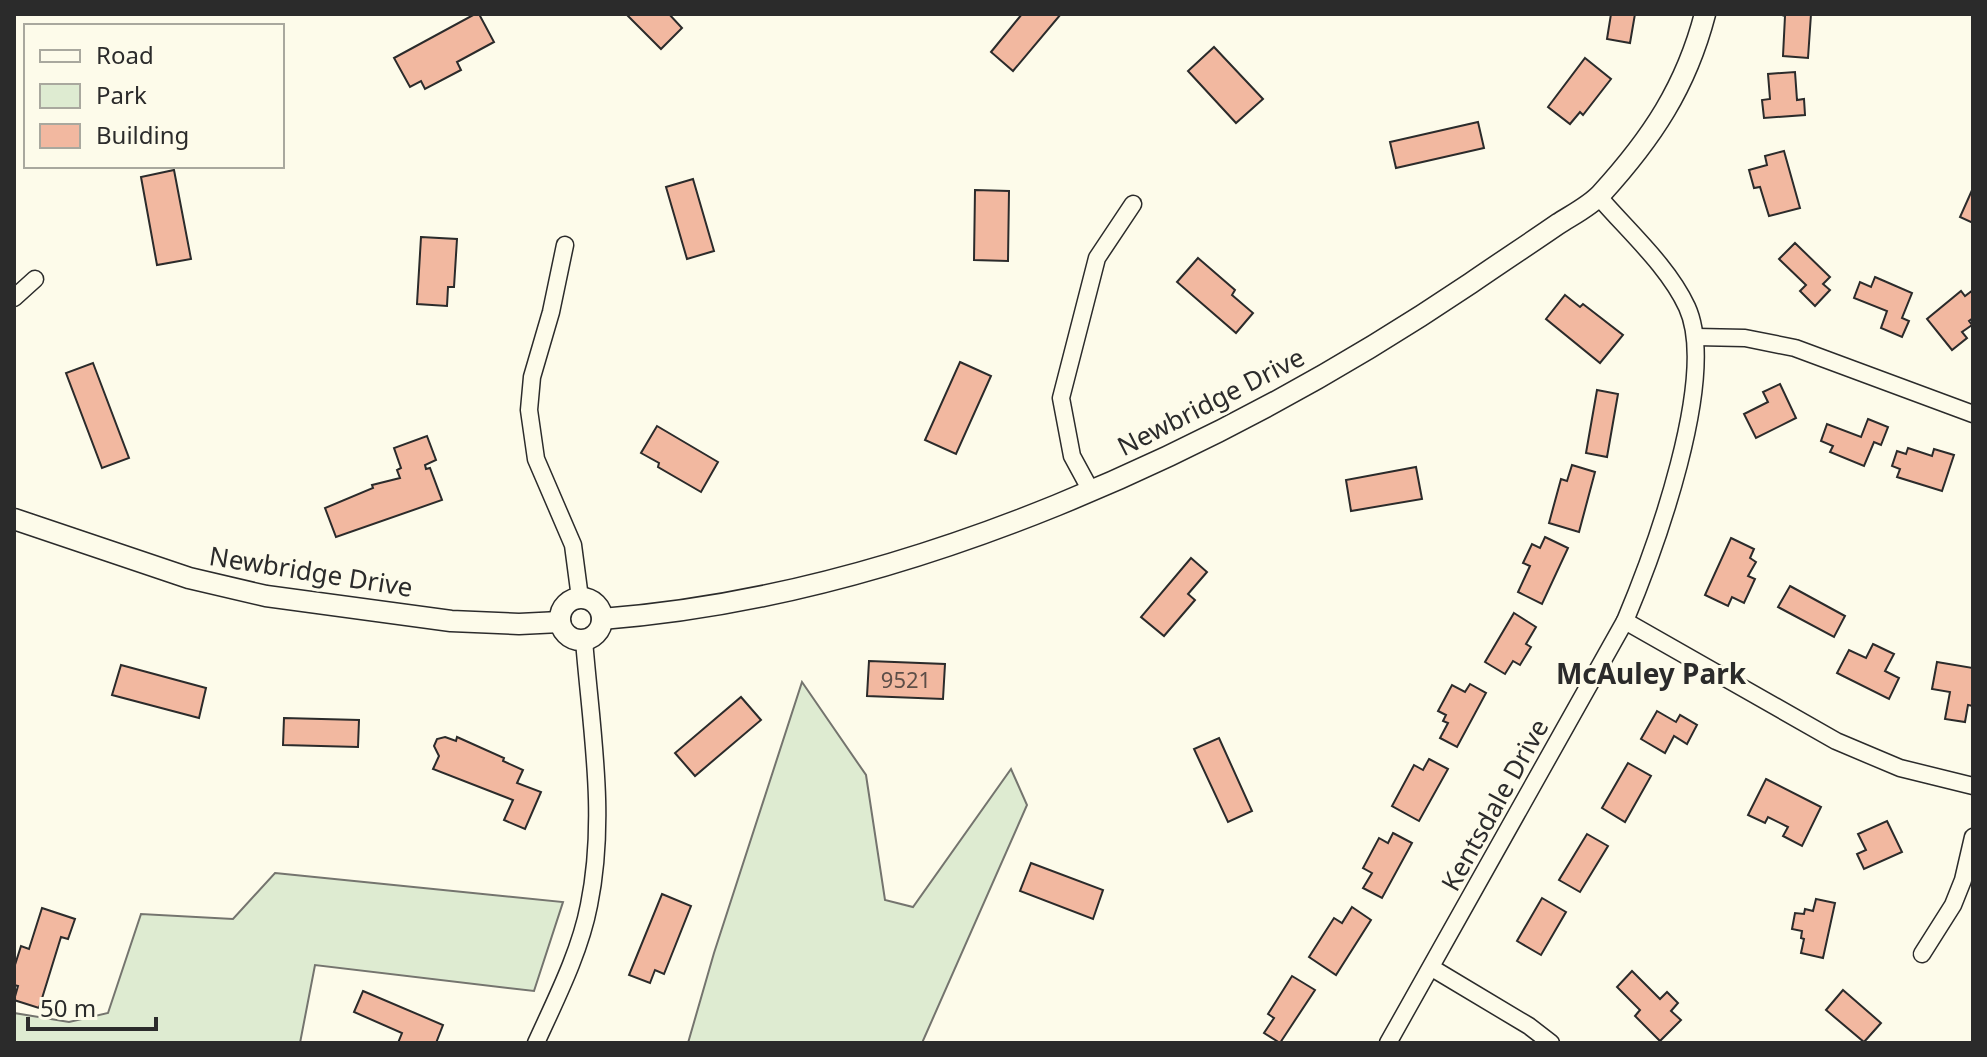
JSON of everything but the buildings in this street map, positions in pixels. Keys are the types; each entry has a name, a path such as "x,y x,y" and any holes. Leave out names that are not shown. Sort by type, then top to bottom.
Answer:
{"street":[{"name":"Newbridge Drive","path":"602,619 658,615 799,589 942,547 1091,491 1230,426 1400,331 1599,197 1665,115 1695,54 1705,14"},
{"name":"Kentsdale Drive","path":"1388,1043 1625,621 1649,564 1679,462 1693,396 1696,337 1687,308 1671,280 1599,197"},
{"path":"1091,491 1072,456 1061,398 1097,258 1133,204"},
{"path":"565,245 551,312 532,377 529,410 536,459 573,545 580,598"},
{"path":"14,298 35,279"},
{"path":"1696,337 1745,338 1795,348 1973,414"},
{"name":"Newbridge Drive","path":"14,519 189,578 266,596 451,621 560,622"},
{"path":"580,598 598,606 602,619 595,636 584,640 571,638 560,622 567,603 580,598"},
{"path":"1625,621 1836,741 1900,768 1973,786"},
{"path":"536,1043 563,983 589,908 596,859 598,807 584,640"},
{"path":"1922,954 1953,905 1963,880 1973,837"},
{"path":"1432,968 1529,1026 1551,1043"}],"green space":[{"path":"802,682 866,775 885,900 913,907 1011,769 1027,805 922,1043 688,1043"},
{"path":"275,873 563,902 534,991 315,965 300,1043 14,1043 14,1013 69,1022 108,1013 141,914 233,919"}],"district":[{"name":"McAuley Park","path":"1651,674"}]}
